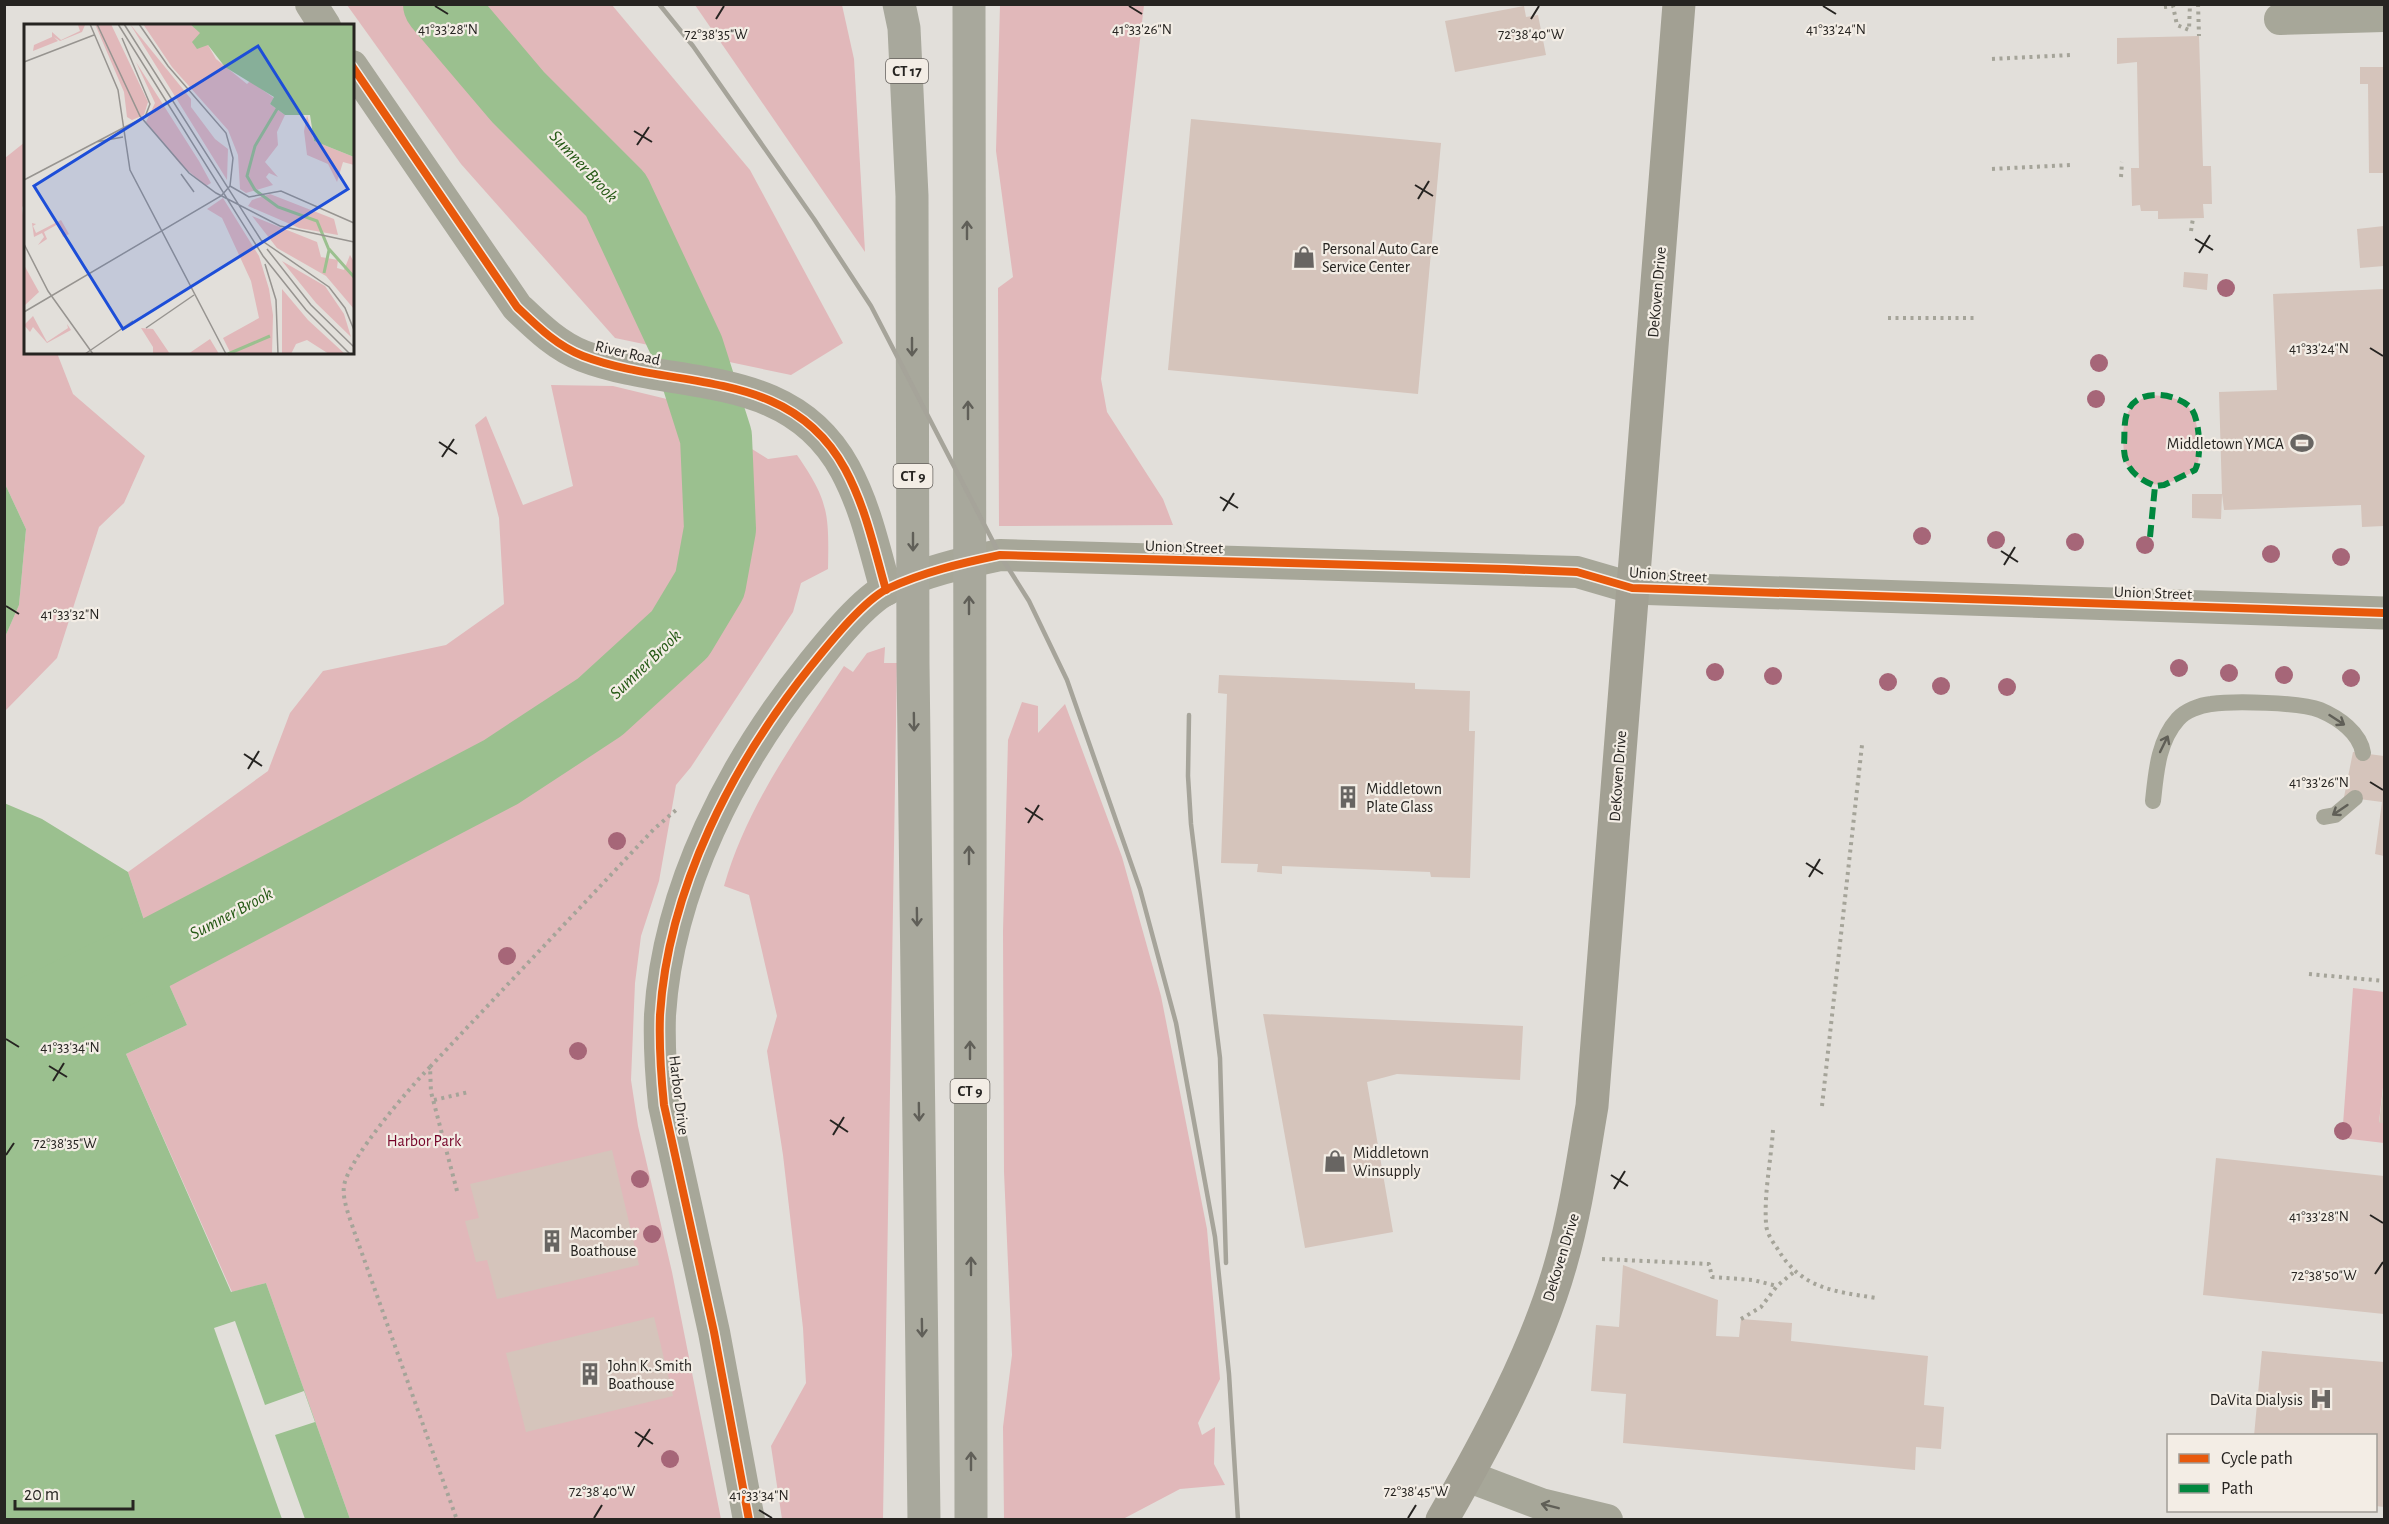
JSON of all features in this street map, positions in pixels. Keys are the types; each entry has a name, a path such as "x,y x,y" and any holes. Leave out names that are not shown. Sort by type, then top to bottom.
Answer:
{"highway":[{"name":"CT 17","path":"899,4 904,28 911,139"},
{"name":"CT 9","path":"915,4 911,139 914,664 924,1520"},
{"name":"CT 9","path":"971,4 968,64 968,288 971,1520"}],"main road":[{"name":"DeKoven Drive","path":"1442,1520 1494,1425 1533,1337 1560,1266 1579,1188 1592,1106 1679,4"}],"street":[{"path":"311,4 324,24"},
{"path":"2280,19 2385,16"},
{"name":"River Road","path":"354,69 517,307 550,338 581,355 618,367 733,386 763,396 792,412 817,433 844,467 866,514 886,590"},
{"name":"Union Street","path":"886,590 950,566 1000,555 1576,572 1632,588 2385,613"},
{"name":"Harbor Drive","path":"749,1520 714,1332 664,1105 660,1015 666,970 675,925 710,830 758,740 824,649 857,615 886,590"},
{"path":"1467,1476 1541,1504 1607,1520"}],"lane":[{"path":"2152,801 2158,757 2178,719 2191,710 2210,704 2279,705 2318,709 2346,726 2361,742 2363,753"},
{"path":"2324,817 2335,815 2355,798"}],"path":[{"path":"2164,7 2173,6 2177,25 2189,30 2190,4"},
{"path":"2199,4 2199,36"},
{"path":"1992,59 2070,55"},
{"path":"2121,177 2122,162"},
{"path":"1992,169 2070,165"},
{"path":"2191,231 2193,219"},
{"path":"1888,318 1976,318"},
{"path":"1822,1106 1862,745"},
{"path":"457,1520 354,1231 344,1191 348,1175 357,1159 405,1094 654,829 677,810"},
{"path":"2309,974 2385,981"},
{"path":"430,1067 434,1100 457,1191"},
{"path":"434,1100 469,1092"},
{"path":"1773,1130 1766,1225 1780,1254 1803,1278 1830,1291 1876,1298"},
{"path":"1601,1259 1709,1264 1713,1277 1753,1280 1778,1286"},
{"path":"1741,1319 1761,1307 1778,1286 1795,1271"}],"green space":[{"path":"347,5 612,5 750,170 843,343 791,375 615,338 461,164"},
{"path":"695,5 842,5 854,59 865,252"},
{"path":"1000,5 1144,5 1101,379 1107,412 1163,499 1173,525 999,526 998,288 1013,277 996,151"},
{"path":"24,143 24,203 22,208 24,354 57,354 73,394 145,456 124,503 99,527 57,658 5,711 5,637 19,605 26,529 5,484 5,158"},
{"name":"Harbor Park","path":"551,385 613,386 675,401 768,459 797,455 821,497 827,521 828,569 801,583 793,612 691,767 676,785 659,881 641,936 635,983 631,1080 638,1126 672,1272 721,1519 350,1519 266,1283 232,1292 126,1054 187,1025 155,953 128,872 268,771 290,713 323,671 446,645 504,604 499,518 475,425 486,416 523,505 573,486"},
{"path":"2151,395 2170,397 2184,403 2189,408 2196,423 2199,445 2198,461 2193,471 2173,481 2158,484 2151,484 2138,477 2125,462 2124,451 2123,430 2128,413 2133,405"},
{"path":"885,647 884,663 897,663 883,1519 782,1519 771,1446 806,1383 803,1328 783,1155 767,1051 777,1016 749,895 724,886 746,827 760,799 844,666 853,672 867,653"},
{"path":"1022,702 1038,706 1038,733 1065,704 1122,857 1161,996 1207,1229 1220,1379 1198,1423 1202,1435 1215,1427 1214,1464 1225,1485 1180,1489 1123,1519 1004,1519 1003,1427 1012,1355 1004,1172 1003,932 1008,740"},
{"path":"2353,988 2384,992 2384,1079 2379,1122 2384,1123 2384,1143 2342,1138"}],"shaded area":[{"path":"5,484 26,529 19,605 5,637"},
{"path":"4,803 42,819 128,872 155,953 187,1025 126,1054 231,1292 266,1283 350,1519 5,1519"}],"pier":[{"path":"235,1321 265,1405 304,1391 315,1422 275,1435 305,1519 282,1519 214,1328"}],"building":[{"path":"1524,6 1526,17 1538,15 1546,55 1455,72 1445,21"},
{"path":"2199,36 2203,166 2211,166 2212,204 2203,204 2204,218 2158,219 2158,211 2141,211 2140,205 2132,206 2131,168 2139,168 2137,62 2117,64 2117,38"},
{"path":"2360,67 2384,67 2384,173 2369,173 2368,84 2360,84"},
{"name":"Personal Auto Care Service Center","path":"1191,119 1441,143 1418,394 1168,370"},
{"path":"2384,226 2384,266 2360,268 2357,229"},
{"path":"2184,272 2208,274 2207,290 2183,287"},
{"name":"Middletown YMCA","path":"2384,289 2384,526 2362,527 2361,505 2224,510 2219,392 2277,390 2273,294"},
{"path":"2192,494 2222,494 2221,519 2192,518"},
{"name":"Middletown Plate Glass","path":"1219,675 1415,683 1415,689 1470,691 1469,731 1475,731 1470,878 1431,877 1430,872 1282,866 1282,874 1257,872 1258,864 1221,863 1227,694 1218,693"},
{"path":"2353,752 2384,756 2384,856 2375,854 2382,802 2344,797"},
{"name":"Middletown Winsupply","path":"1263,1014 1523,1026 1520,1080 1397,1074 1367,1082 1393,1232 1305,1248"},
{"path":"2383,1090 2384,1123 2379,1123"},
{"name":"Macomber Boathouse","path":"612,1150 639,1265 497,1299 487,1260 476,1262 465,1221 479,1218 470,1184"},
{"path":"2216,1158 2384,1176 2384,1314 2203,1295"},
{"path":"1623,1265 1718,1300 1716,1336 1739,1337 1741,1319 1792,1323 1791,1341 1928,1356 1924,1405 1944,1407 1941,1449 1916,1447 1915,1470 1623,1443 1626,1394 1591,1391 1596,1325 1619,1327"},
{"name":"John K. Smith Boathouse","path":"654,1317 673,1396 526,1432 506,1353"},
{"name":"DaVita Dialysis","path":"2262,1351 2384,1362 2384,1507 2377,1506 2377,1434 2254,1434"}],"waterway":[{"name":"Sumner Brook","path":"4,1026 155,953 501,772 600,707 680,634 710,584 720,529 716,437 688,349 616,195 518,97 439,4"}],"railway":[{"path":"659,4 693,46 814,219 871,306 1000,555 1029,601 1067,680 1140,889 1176,1023 1215,1237 1229,1374 1238,1520"},
{"path":"1189,715 1188,776 1191,824 1220,1058 1226,1263"}],"marked path":[{"path":"2150,537 2155,486 2132,471 2124,453 2127,413 2134,402 2149,395 2167,396 2184,402 2193,412 2198,428 2199,457 2195,470 2164,485 2155,486"}],"cycle path":[{"path":"354,69 517,307 548,335 574,352 618,367 728,387 762,397 793,413 821,436 845,469 859,498 886,590"},
{"path":"749,1520 714,1332 664,1105 660,1060 660,1015 666,968 676,921 691,874 709,829 731,786 782,704 811,666 857,613 887,589 929,573 1000,555 1577,572 1632,588 2384,613"}],"place":[{"name":"Personal Auto Care Service Center","path":"1304,257"},
{"name":"Middletown YMCA","path":"2302,443"},
{"name":"Middletown Plate Glass","path":"1348,797"},
{"name":"Middletown Winsupply","path":"1335,1161"},
{"name":"Macomber Boathouse","path":"552,1241"},
{"name":"John K. Smith Boathouse","path":"590,1374"},
{"name":"DaVita Dialysis","path":"2321,1399"}]}
